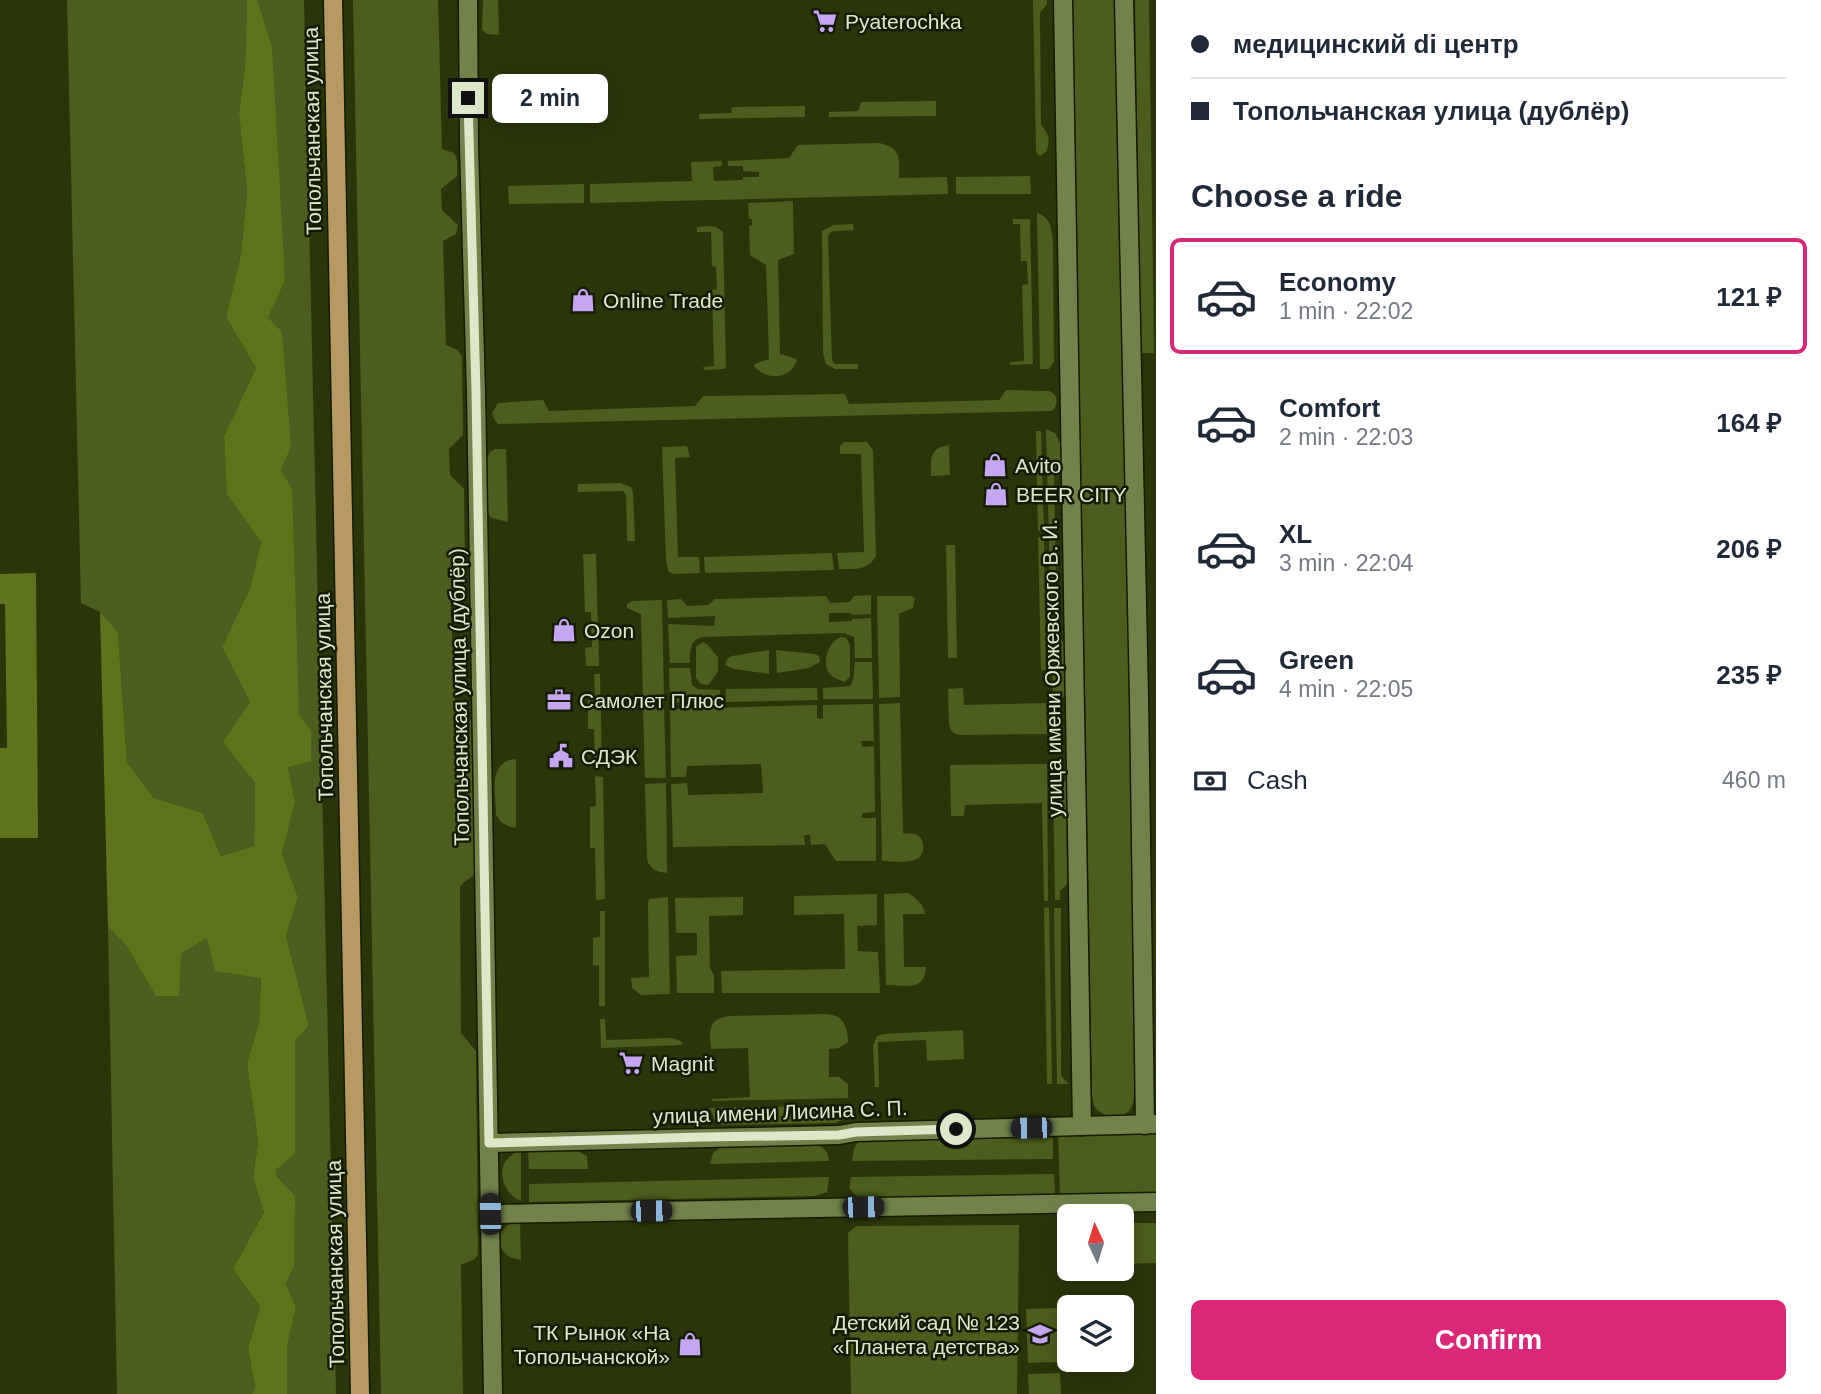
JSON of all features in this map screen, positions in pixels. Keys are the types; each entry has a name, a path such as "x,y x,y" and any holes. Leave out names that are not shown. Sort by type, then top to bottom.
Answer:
{"main road":[{"name":"Топольчанская улица","path":"333,0 360,1394"}],"street":[{"name":"Топольчанская улица (дублёр)","path":"468,0 494,1394"},
{"name":"улица имени Оржевского В. И.","path":"1063,0 1082,1126"},
{"path":"1124,0 1151,1124"},
{"name":"улица имени Лисина С. П.","path":"489,1143 1151,1124"},
{"path":"490,1214 1156,1202"}],"green space":[{"path":"67,0 247,0 245,66 239,114 247,191 241,254 226,317 256,368 224,436 228,494 261,542 250,588 222,647 250,702 224,742 255,783 254,846 221,856 203,813 154,798 127,762 118,632 100,612 81,603"},
{"path":"247,0 257,0 272,47 285,281 268,318 282,332 291,447 281,470 292,489 299,714 311,730 311,761 288,767 295,802 282,854 298,897 286,936 309,1026 295,1041 295,1153 276,1170 277,1177 295,1196 294,1266 286,1284 296,1307 287,1347 287,1394 252,1394 255,1388 248,1348 260,1306 233,1269 264,1212 253,1178 258,1142 247,1063 259,1022 261,978 215,971 207,938 181,954 179,996 156,996 126,945 108,927 100,612 118,632 127,762 154,798 203,813 221,856 254,846 255,783 223,742 250,702 222,647 250,588 261,542 227,494 224,436 256,368 226,317 241,254 247,191 239,114 245,66"},
{"path":"257,0 304,0 336,1394 287,1394 287,1347 296,1307 286,1284 294,1266 276,1170 295,1152 295,1041 309,1026 286,936 298,897 282,854 295,802 288,767 311,730 299,714 281,470 291,447 268,318 285,281"},
{"path":"353,0 438,0 442,149 454,153 457,160 457,176 441,189 442,210 458,225 456,234 443,241 446,345 458,350 462,357 463,435 449,449 450,475 464,489 465,577 460,588 450,591 455,699 471,721 475,873 460,887 461,1033 476,1051 478,1254 475,1259 461,1265 463,1394 381,1394"},
{"path":"483,0 498,0 499,35 487,34 482,30"},
{"path":"1033,0 1047,0 1040,13 1041,125 1049,141 1046,152 1040,156 1036,149"},
{"path":"1073,0 1118,0 1135,1093 1130,1110 1116,1116 1101,1113 1094,1104 1092,1094"},
{"path":"1135,0 1149,0 1154,353 1141,353"},
{"path":"936,101 936,116 829,117 829,112 858,111 861,102"},
{"path":"805,106 805,117 699,119 699,114 731,113 732,107"},
{"path":"879,143 892,148 898,155 899,178 947,177 948,194 590,203 590,184 692,181 691,162 722,161 722,166 713,167 714,181 743,180 743,177 759,177 759,172 743,171 743,166 728,166 728,161 789,158 798,145"},
{"path":"1030,176 1031,194 956,194 956,177"},
{"path":"584,184 584,203 509,204 508,186"},
{"path":"793,201 794,254 778,260 780,354 797,359 790,371 772,376 754,366 769,359 766,265 750,255 749,226 752,225 752,219 749,219 748,203"},
{"path":"1037,213 1048,220 1053,240 1054,362 1049,369 1040,369"},
{"path":"1013,219 1030,219 1033,364 1010,365 1010,362 1024,361 1022,285 1028,284 1027,261 1021,261 1020,224 1013,224"},
{"path":"853,224 854,230 834,231 828,237 832,360 835,364 858,364 858,369 835,369 826,364 823,353 822,231 833,225"},
{"path":"711,226 723,232 726,367 704,370 703,367 714,366 712,290 717,289 716,267 712,266 711,232 697,232 697,227"},
{"path":"1006,390 1049,391 1056,396 1057,401 1054,410 1050,411 498,424 492,413 498,403 543,400 549,411 695,406 703,396 845,394 849,404 999,400"},
{"path":"1046,429 1055,433 1061,445 1061,465 1054,475 1057,633 1066,646 1066,697 1053,697"},
{"path":"1036,431 1041,431 1044,531 1038,531"},
{"path":"844,442 867,442 873,450 876,556 865,567 855,569 839,569 837,553 864,552 861,454 840,454 840,446"},
{"path":"949,445 950,475 931,476 932,455 942,446"},
{"path":"687,446 690,457 675,458 678,557 699,557 700,573 673,574 668,571 666,560 662,447"},
{"path":"495,449 506,449 508,522 492,518 488,514 487,458"},
{"path":"620,483 631,487 633,492 635,541 627,541 626,494 623,491 578,492 578,484"},
{"path":"1038,537 1044,537 1046,670 1041,670"},
{"path":"946,545 955,545 957,658 948,658"},
{"path":"832,553 834,570 705,573 704,557"},
{"path":"583,554 596,554 599,666 586,666 585,648 592,647 591,612 585,612"},
{"path":"36,573 38,838 0,838 0,748 7,748 5,604 0,604 0,574"},
{"path":"871,595 871,614 829,613 829,622 871,618 872,658 855,658 854,637 844,633 703,637 693,643 690,663 670,663 668,624 714,626 715,616 668,618 667,600 681,599 687,606 708,605 715,599 826,596 830,603 850,602 854,596"},
{"path":"877,596 915,598 913,608 899,614 900,697 879,698"},
{"path":"662,600 664,703 643,704 641,614 627,608 627,604 633,601"},
{"path":"841,637 846,638 850,645 850,676 845,682 831,675 826,663 830,647"},
{"path":"703,642 718,657 718,672 708,685 701,684 696,678 696,647"},
{"path":"769,650 769,674 734,669 725,664 732,656"},
{"path":"776,650 814,654 819,656 820,662 809,668 777,673"},
{"path":"855,662 872,662 873,699 823,699 823,688 850,686"},
{"path":"669,668 690,668 692,685 698,689 720,690 721,702 670,703"},
{"path":"594,674 600,674 602,762 595,762 594,729 588,729 588,700 595,699"},
{"path":"817,688 818,700 726,702 726,689"},
{"path":"963,688 964,705 1046,703 1047,734 955,733 949,724 948,689"},
{"path":"900,703 903,833 921,838 923,849 921,856 906,862 882,861 879,704"},
{"path":"873,704 874,741 861,741 862,747 874,746 875,812 862,813 862,818 876,818 876,861 836,861 825,844 811,845 810,835 804,835 805,845 673,847 671,784 687,783 688,795 763,793 761,764 687,766 686,777 671,777 670,709 817,705 817,718 823,719 823,705"},
{"path":"664,708 666,778 645,778 643,709"},
{"path":"516,759 516,828 504,824 496,815 495,780 501,766"},
{"path":"1047,764 1048,901 1044,901 1042,803 965,805 964,816 951,816 950,765"},
{"path":"595,776 603,777 605,899 596,900 595,848 590,848 590,807 596,806"},
{"path":"1053,781 1066,781 1067,884 1060,891 1060,900 1055,900"},
{"path":"666,783 667,873 655,870 647,860 645,784"},
{"path":"908,893 919,902 925,914 903,914 904,967 926,967 925,975 918,984 886,985 884,894"},
{"path":"877,894 877,925 857,926 858,951 878,952 880,993 722,993 721,971 845,969 844,914 794,915 794,896"},
{"path":"668,897 670,994 641,995 632,988 631,978 649,977 649,899"},
{"path":"743,897 743,915 709,916 710,968 714,975 714,993 677,993 676,956 697,955 697,933 676,933 675,898"},
{"path":"1049,907 1052,1084 1047,1084 1044,908"},
{"path":"1054,908 1061,908 1061,1076 1069,1084 1057,1084"},
{"path":"600,911 605,911 605,1006 599,1006 599,966 593,965 593,938 600,937"},
{"path":"108,927 126,945 157,996 181,954 207,938 261,977 259,1022 247,1063 258,1142 253,1178 264,1212 233,1269 260,1306 248,1348 255,1389 252,1394 117,1394"},
{"path":"826,1014 841,1019 847,1031 848,1042 839,1048 829,1049 829,1077 839,1077 848,1084 848,1098 712,1101 750,1097 748,1048 711,1049 710,1031 717,1020 729,1016"},
{"path":"600,1019 605,1019 606,1040 671,1038 681,1041 683,1045 601,1048"},
{"path":"963,1030 964,1059 927,1061 926,1040 878,1042 879,1087 875,1087 873,1046 877,1036"},
{"path":"849,1105 844,1119 835,1123 723,1125 714,1119 710,1108"},
{"path":"1156,1133 1156,1193 1060,1195 1058,1134"},
{"path":"1053,1135 1053,1159 852,1161 856,1145 864,1139"},
{"path":"813,1143 824,1149 829,1161 710,1164 713,1153 722,1146"},
{"path":"521,1151 521,1201 513,1197 502,1175 506,1160"},
{"path":"528,1151 577,1151 587,1156 588,1169 529,1169"},
{"path":"1054,1174 1055,1195 863,1198 857,1197 849,1188 851,1177"},
{"path":"829,1177 827,1192 815,1196 529,1202 529,1184"},
{"path":"520,1220 521,1260 507,1255 499,1242 501,1232 509,1224"},
{"path":"1134,1223 1156,1223 1156,1263 1134,1264"},
{"path":"1019,1225 1017,1394 851,1394 848,1233 856,1226"},
{"path":"1057,1308 1057,1362 1028,1363 1026,1309"},
{"path":"1060,1373 1061,1394 1029,1394 1028,1374"}],"place":[{"name":"Pyaterochka","path":"825,21"},
{"name":"Online Trade","path":"583,300"},
{"name":"Avito","path":"995,465"},
{"name":"BEER CITY","path":"996,494"},
{"name":"Ozon","path":"564,630"},
{"name":"Самолет Плюс","path":"559,700"},
{"name":"СДЭК","path":"561,756"},
{"name":"Magnit","path":"631,1063"},
{"name":"Детский сад № 123 «Планета детства»","path":"1040,1334"},
{"name":"ТК Рынок «На Топольчанской»","path":"690,1344"}],"route":[{"path":"468,98 489,1143 839,1135 856,1132 956,1129"}]}
